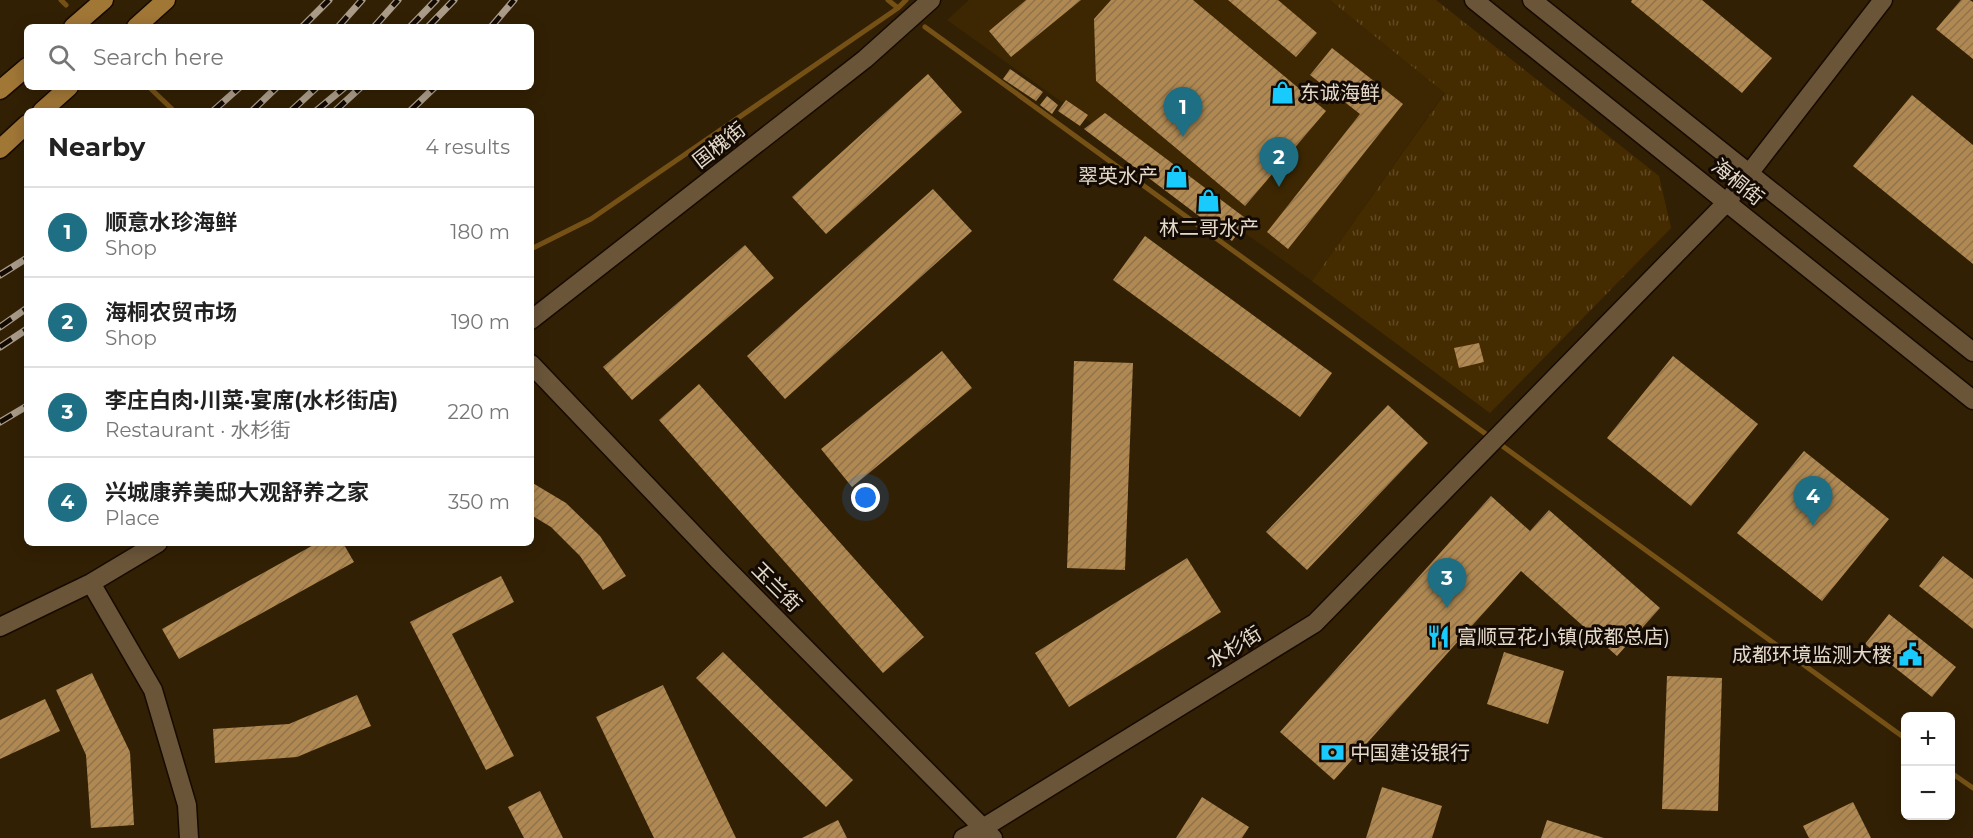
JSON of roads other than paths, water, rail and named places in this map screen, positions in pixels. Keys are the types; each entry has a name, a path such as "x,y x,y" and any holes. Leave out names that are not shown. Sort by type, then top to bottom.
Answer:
{"main road":[{"path":"76,24 104,0"},
{"path":"139,24 166,0"},
{"path":"0,90 24,69"},
{"path":"45,108 66,90"},
{"path":"0,149 24,127"}],"street":[{"name":"国槐街","path":"534,318 865,59 931,0"},
{"name":"海桐街","path":"1474,0 1973,400"},
{"name":"海桐街","path":"1532,0 1973,352"},
{"name":"水杉街","path":"963,838 988,833 1315,623 1727,202 1883,0"},
{"name":"玉兰街","path":"534,367 718,560 988,833"},
{"path":"0,627 91,583 153,546"},
{"path":"91,583 153,690 187,805 189,838"}],"waterway":[{"path":"61,0 66,5"},
{"path":"888,0 898,8"},
{"path":"534,248 591,219 898,8 906,0"},
{"path":"925,27 1901,735"},
{"path":"152,90 171,108"},
{"path":"1955,775 1973,788"}],"railway":[{"path":"305,24 329,0"},
{"path":"341,24 362,0"},
{"path":"377,24 398,0"},
{"path":"413,24 436,0"},
{"path":"431,24 454,0"},
{"path":"494,24 514,0"},
{"path":"216,108 237,90"},
{"path":"255,108 274,90"},
{"path":"294,108 314,90"},
{"path":"320,108 341,90"},
{"path":"338,108 358,90"},
{"path":"413,108 432,90"},
{"path":"0,275 24,260"},
{"path":"0,327 24,310"},
{"path":"0,347 24,331"},
{"path":"0,422 24,408"}],"place":[{"name":"东诚海鲜","path":"1282,93"},
{"name":"顺意水珍海鲜","path":"1183,137"},
{"name":"翠英水产","path":"1176,176"},
{"name":"海桐农贸市场","path":"1279,187"},
{"name":"林二哥水产","path":"1209,201"},
{"name":"兴城康养美邸大观舒养之家","path":"1813,526"},
{"name":"李庄白肉·川菜·宴席(水杉街店)","path":"1447,608"},
{"name":"富顺豆花小镇(成都总店)","path":"1439,637"},
{"name":"成都环境监测大楼","path":"1910,655"},
{"name":"中国建设银行","path":"1332,753"}]}
